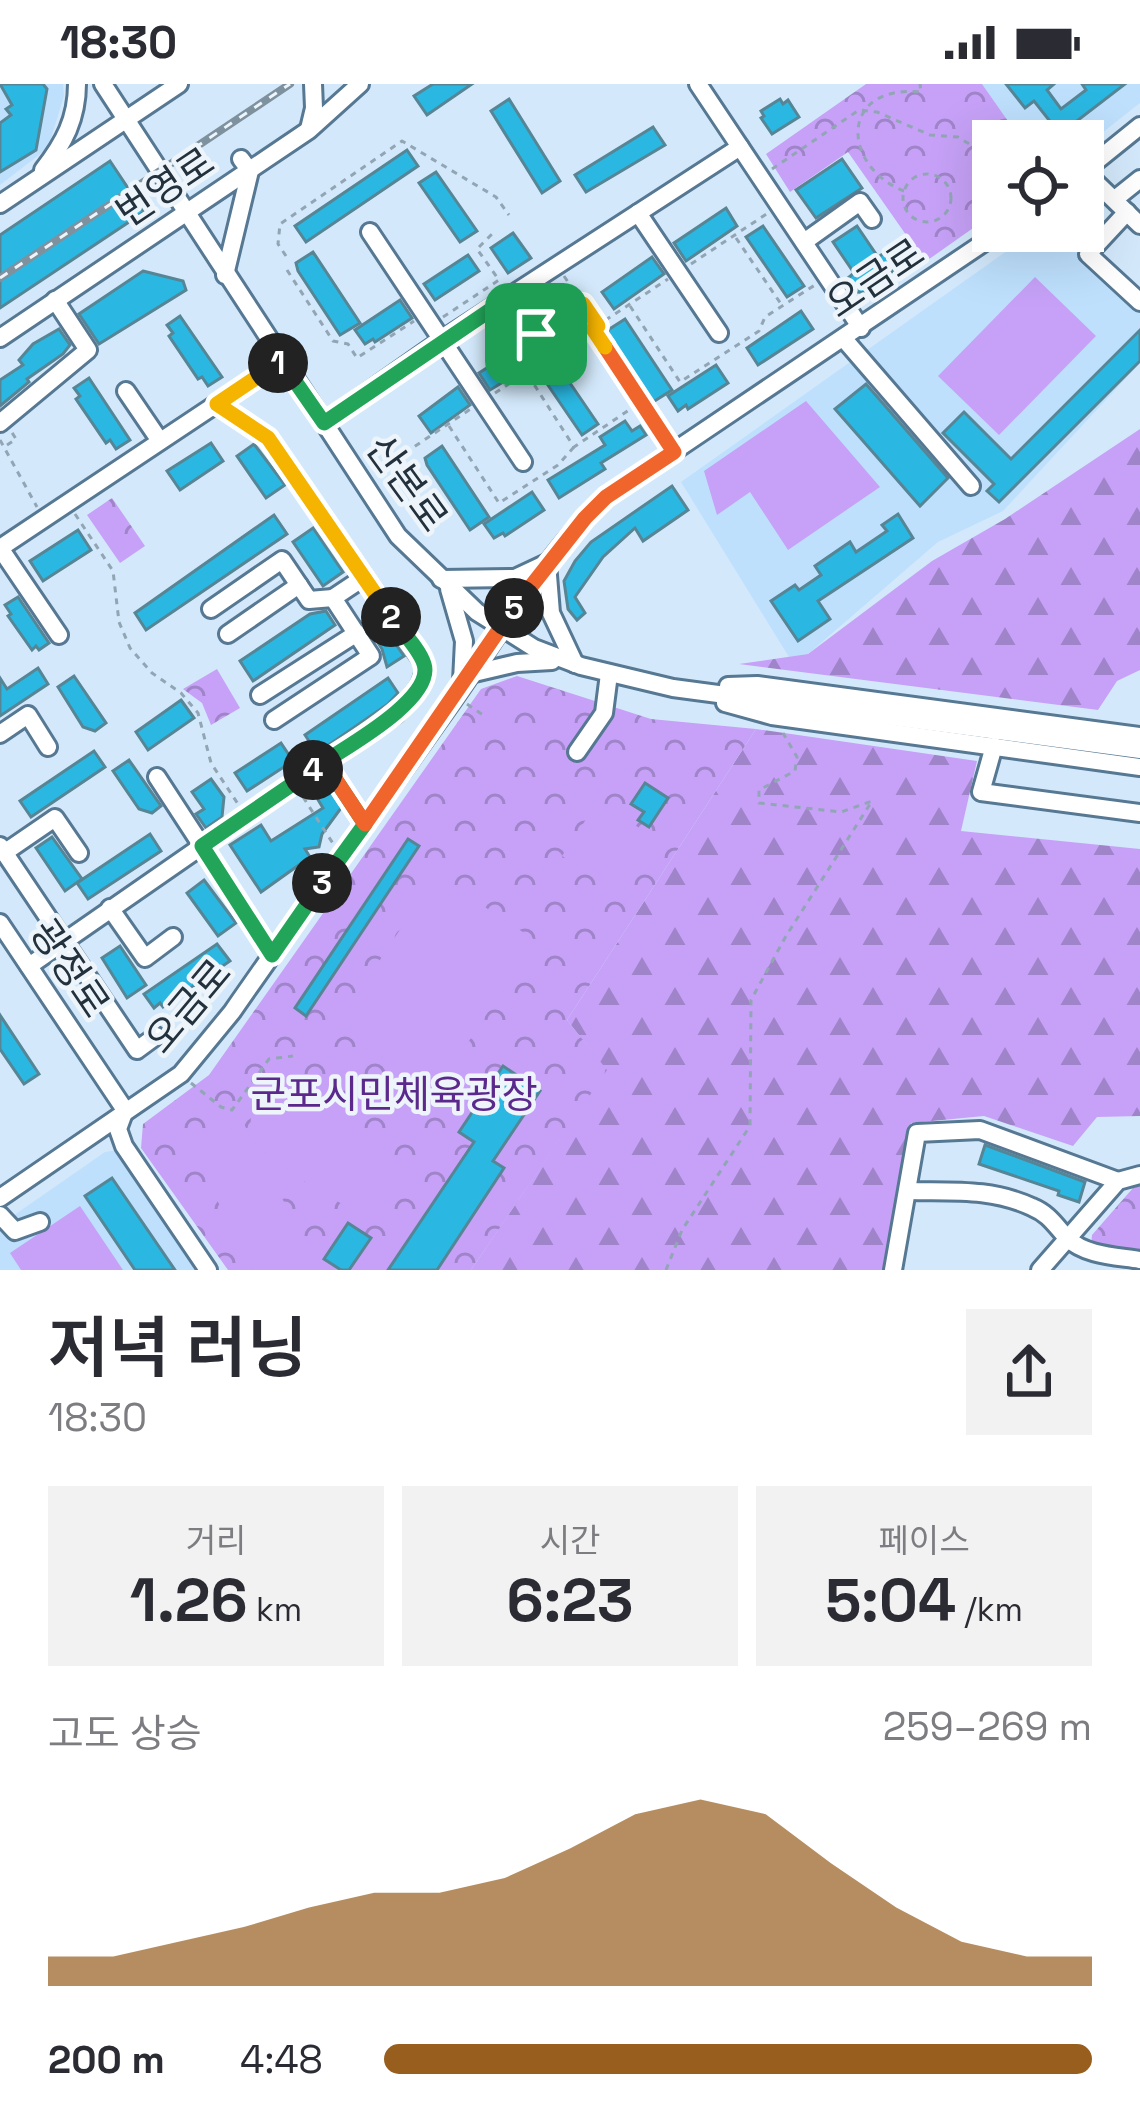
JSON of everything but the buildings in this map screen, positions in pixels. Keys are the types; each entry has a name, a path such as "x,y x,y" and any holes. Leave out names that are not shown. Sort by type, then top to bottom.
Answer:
{"street":[{"path":"35,181 74,119 77,84"},
{"name":"산본로","path":"104,84 398,536 445,584 500,627 569,662 772,716 1140,766"},
{"name":"번영로","path":"0,204 178,84"},
{"path":"309,130 313,84"},
{"path":"338,84 360,85"},
{"path":"698,84 861,328"},
{"name":"번영로","path":"0,338 188,211 246,165 309,130 360,85"},
{"path":"1104,155 1140,126"},
{"path":"324,423 442,340 740,147"},
{"path":"225,275 246,165"},
{"path":"1140,178 1127,212 1088,254 1140,302"},
{"path":"1104,190 1127,212"},
{"path":"804,242 860,202 872,219"},
{"path":"638,213 719,333"},
{"path":"370,232 523,462"},
{"name":"오금로","path":"0,1198 181,1074 232,1012 547,563 606,497 972,251"},
{"path":"0,426 88,350 56,300"},
{"path":"844,339 971,486"},
{"path":"58,635 0,548 281,361"},
{"path":"126,391 160,441"},
{"path":"29,966 396,714 421,686 424,663 268,438 217,404"},
{"path":"212,609 282,560 309,600 333,598 363,578"},
{"path":"547,563 551,613 569,662 517,663 462,685 464,641 445,584 515,578 547,563"},
{"path":"228,634 298,585"},
{"path":"274,720 370,656 333,598"},
{"path":"260,695 357,633"},
{"path":"577,752 604,713 609,674"},
{"name":"산본로","path":"673,688 757,685 1140,736"},
{"name":"산본로","path":"673,688 1140,750"},
{"path":"0,734 28,716 48,747"},
{"path":"994,746 981,792 1140,813"},
{"path":"158,777 272,955"},
{"path":"79,853 55,818 2,850 137,1050 156,1036"},
{"path":"110,908 145,958 172,937"},
{"name":"광정로","path":"0,923 125,1111"},
{"path":"125,1111 118,1129 124,1146 208,1270"},
{"path":"893,1270 917,1133 980,1130 1118,1181"},
{"path":"1040,1270 1118,1181 1140,1175"},
{"path":"908,1191 979,1190 1013,1199 1056,1221 1068,1238 1087,1251 1140,1260"},
{"path":"0,1215 15,1232 40,1222"}],"path":[{"path":"760,177 859,110 871,95 895,86 920,92 920,84"},
{"path":"859,110 878,112 930,135 958,137 972,146"},
{"path":"859,110 858,145 886,184 904,191"},
{"path":"286,256 278,244 280,224 402,141 496,196 508,215"},
{"path":"935,175 948,184 950,207 940,219 923,222 904,208 904,191 913,178 935,175"},
{"path":"361,482 779,206"},
{"path":"287,270 333,341 348,344 357,358 499,280 477,249 494,232"},
{"path":"734,236 782,306"},
{"path":"557,266 674,452"},
{"path":"511,296 536,334 583,304"},
{"path":"527,372 574,447"},
{"path":"448,424 499,502 558,465 574,447 641,402"},
{"path":"0,426 7,440 9,429 16,439 4,447"},
{"path":"0,440 44,518"},
{"path":"67,503 113,571 119,622 130,648 198,713 211,763 247,815"},
{"path":"462,685 483,715"},
{"path":"666,1270 682,1230 749,1126 752,1000 786,935 872,802 841,812 759,803 759,790 795,771 797,757 772,716"},
{"path":"324,762 365,824"},
{"path":"294,783 341,856"},
{"path":"181,1074 220,1107 232,1109 268,1059 293,1056"}],"shaded area":[{"path":"0,84 63,84 64,96 48,148 0,185"},
{"path":"982,84 1140,84 1140,103 1104,131 1104,120 1007,120"},
{"path":"1005,252 1082,252 1140,311 1140,363 1003,511 938,542 808,654 789,657 681,482"},
{"path":"118,1150 203,1270 0,1270 0,1225 105,1152"}],"green space":[{"path":"866,84 982,84 1007,120 972,120 972,229 925,262 848,152 790,192 766,154"},
{"path":"1035,277 1096,336 999,435 938,376"},
{"path":"806,401 880,487 788,550 750,492 717,515 704,471"},
{"path":"1140,429 1140,670 1117,681 1098,710 739,664 808,654 932,561 1005,519"},
{"path":"112,498 145,546 120,563 87,515"},
{"path":"217,669 240,708 211,725 202,703 183,689"},
{"name":"군포시민체육광장","path":"517,676 651,719 756,729 567,1020 607,1070 471,1270 228,1270 141,1148 143,1124 209,1075 481,689"},
{"path":"756,729 977,761 961,831 1140,849 1140,1116 1097,1117 1073,1146 984,1116 911,1123 885,1270 471,1270 606,1070 567,1020"},
{"path":"598,801 644,831 607,886 562,856"},
{"path":"436,875 535,940 435,1093 335,1028"},
{"path":"287,1086 300,1088 399,1159 404,1188 392,1208 361,1213 296,1176 260,1148 251,1128 254,1109 267,1094"},
{"path":"243,1122 319,1270 254,1270 191,1151"},
{"path":"1140,1186 1140,1254 1091,1246 1092,1235 1133,1188"},
{"path":"80,1206 123,1270 21,1270 10,1253"}],"railway":[{"path":"0,278 290,84"}],"route":[{"path":"536,334 511,296 324,423 281,361 217,404 268,438 424,663 425,673 421,686 396,714 324,762 365,824 272,955 202,846 324,762 365,824 560,546 606,497 674,452 593,329 598,326 583,304 536,334"}]}
